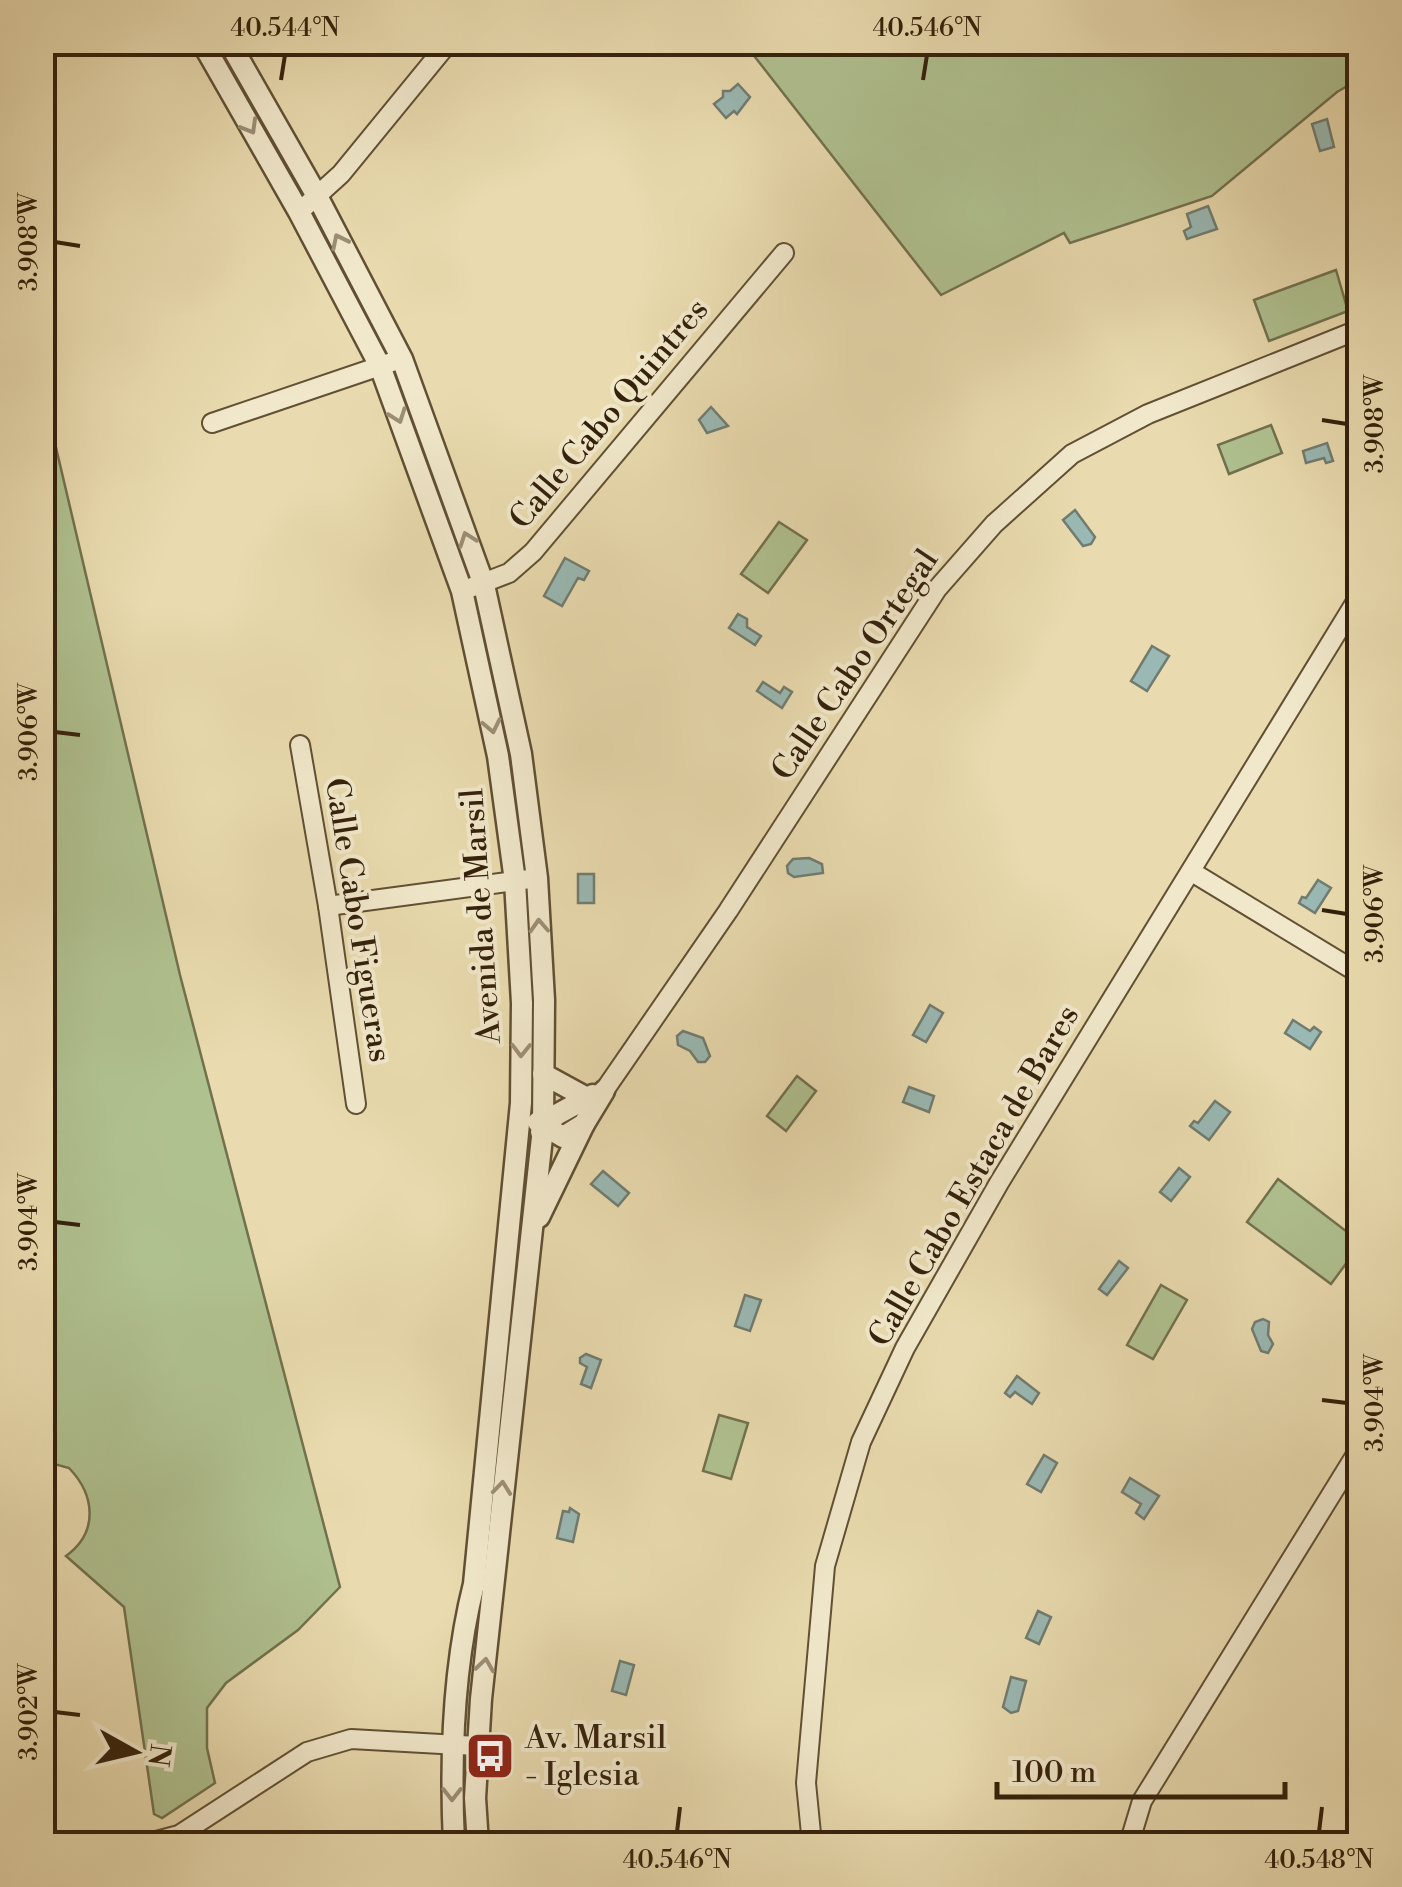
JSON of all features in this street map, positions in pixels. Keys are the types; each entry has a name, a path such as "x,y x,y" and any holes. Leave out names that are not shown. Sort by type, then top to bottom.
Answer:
{"street":[{"name":"Avenida de Marsil","path":"202,42 299,212 380,366 462,591 498,756 514,881 522,1003 521,1103 474,1584 462,1633 454,1743 454,1844"},
{"name":"Avenida de Marsil","path":"229,42 317,196 402,359 484,584 520,754 537,878 544,1000 544,1128 477,1746 478,1844"},
{"path":"299,212 341,174 449,42"},
{"name":"Calle Cabo Quintres","path":"462,591 509,573 533,552 784,253"},
{"name":"Calle Cabo Ortegal","path":"595,1094 728,911 937,589 994,524 1072,454 1148,414 1360,329"},
{"path":"212,423 402,359"},
{"name":"Calle Cabo Estaca de Bares","path":"812,1844 806,1783 825,1566 862,1442 905,1348 999,1183 1360,595"},
{"name":"Calle Cabo Figueras","path":"300,745 356,1104"},
{"path":"1192,872 1360,974"},
{"path":"328,906 537,878"},
{"path":"544,1074 595,1094"},
{"path":"532,1233 595,1094"},
{"path":"516,1165 556,1115 595,1094"},
{"path":"521,1103 544,1128 563,1137 584,1124"},
{"path":"1130,1844 1142,1801 1360,1448"},
{"path":"145,1844 178,1836 308,1752 351,1739 477,1746"},
{"path":"42,1840 58,1844"}],"green space":[{"path":"744,43 1359,43 1359,79 1337,92 1212,196 1070,243 1064,233 941,295"},
{"path":"1336,270 1348,311 1269,341 1254,300"},
{"path":"42,388 180,975 340,1587 298,1630 226,1683 207,1708 207,1748 215,1783 162,1818 154,1814 124,1607 66,1556 84,1536 90,1513 88,1501 69,1468 47,1462 43,1457"},
{"path":"1271,425 1282,453 1229,474 1218,445"},
{"path":"779,522 807,540 768,593 741,574"},
{"path":"797,1076 816,1091 786,1131 767,1116"},
{"path":"1278,1179 1359,1241 1331,1284 1247,1222"},
{"path":"1161,1285 1187,1300 1153,1359 1127,1345"},
{"path":"719,1415 748,1423 731,1479 703,1471"}],"water":[{"path":"738,84 750,97 737,114 734,111 726,118 714,104 723,97 723,91"},
{"path":"1327,119 1334,147 1320,151 1312,124"},
{"path":"1208,206 1217,229 1187,239 1184,231 1191,227 1187,214"},
{"path":"711,407 728,426 707,433 699,420"},
{"path":"1327,443 1333,461 1326,463 1324,458 1306,463 1303,451"},
{"path":"1075,510 1095,537 1091,544 1083,546 1063,520"},
{"path":"565,558 589,571 584,580 578,578 562,606 544,596"},
{"path":"738,614 747,619 747,627 761,636 755,645 729,628"},
{"path":"1152,646 1169,656 1147,691 1131,681"},
{"path":"763,682 780,693 784,687 792,692 782,708 757,691"},
{"path":"809,858 822,864 823,873 794,877 788,873 787,866 793,859"},
{"path":"578,874 594,874 594,903 578,903"},
{"path":"1318,880 1331,888 1315,913 1299,903"},
{"path":"930,1005 943,1013 926,1042 913,1035"},
{"path":"1293,1020 1310,1031 1314,1027 1321,1032 1310,1049 1285,1033"},
{"path":"683,1031 703,1038 710,1056 705,1062 698,1062 690,1051 678,1045 677,1036"},
{"path":"909,1087 934,1096 929,1112 903,1102"},
{"path":"1215,1101 1230,1112 1209,1140 1190,1126 1194,1121 1198,1123"},
{"path":"1179,1168 1190,1177 1171,1201 1160,1192"},
{"path":"603,1171 629,1193 618,1206 591,1184"},
{"path":"1119,1261 1128,1268 1107,1295 1099,1289"},
{"path":"745,1295 761,1300 750,1331 735,1326"},
{"path":"1255,1322 1269,1322 1268,1335 1273,1344 1268,1353 1261,1351 1252,1329"},
{"path":"586,1354 601,1360 591,1388 581,1384 587,1367 580,1363 580,1358"},
{"path":"1017,1376 1039,1393 1032,1404 1015,1392 1010,1397 1005,1393"},
{"path":"1044,1455 1057,1463 1041,1492 1027,1484"},
{"path":"1130,1478 1159,1496 1144,1519 1136,1513 1141,1504 1122,1492"},
{"path":"570,1508 579,1514 573,1542 557,1538 563,1511 569,1512"},
{"path":"1038,1611 1051,1617 1039,1644 1026,1638"},
{"path":"620,1661 634,1665 626,1695 612,1691"},
{"path":"1011,1677 1026,1681 1018,1711 1011,1713 1003,1707"}],"place":[{"name":"Av. Marsil - Iglesia","path":"490,1756"}]}
